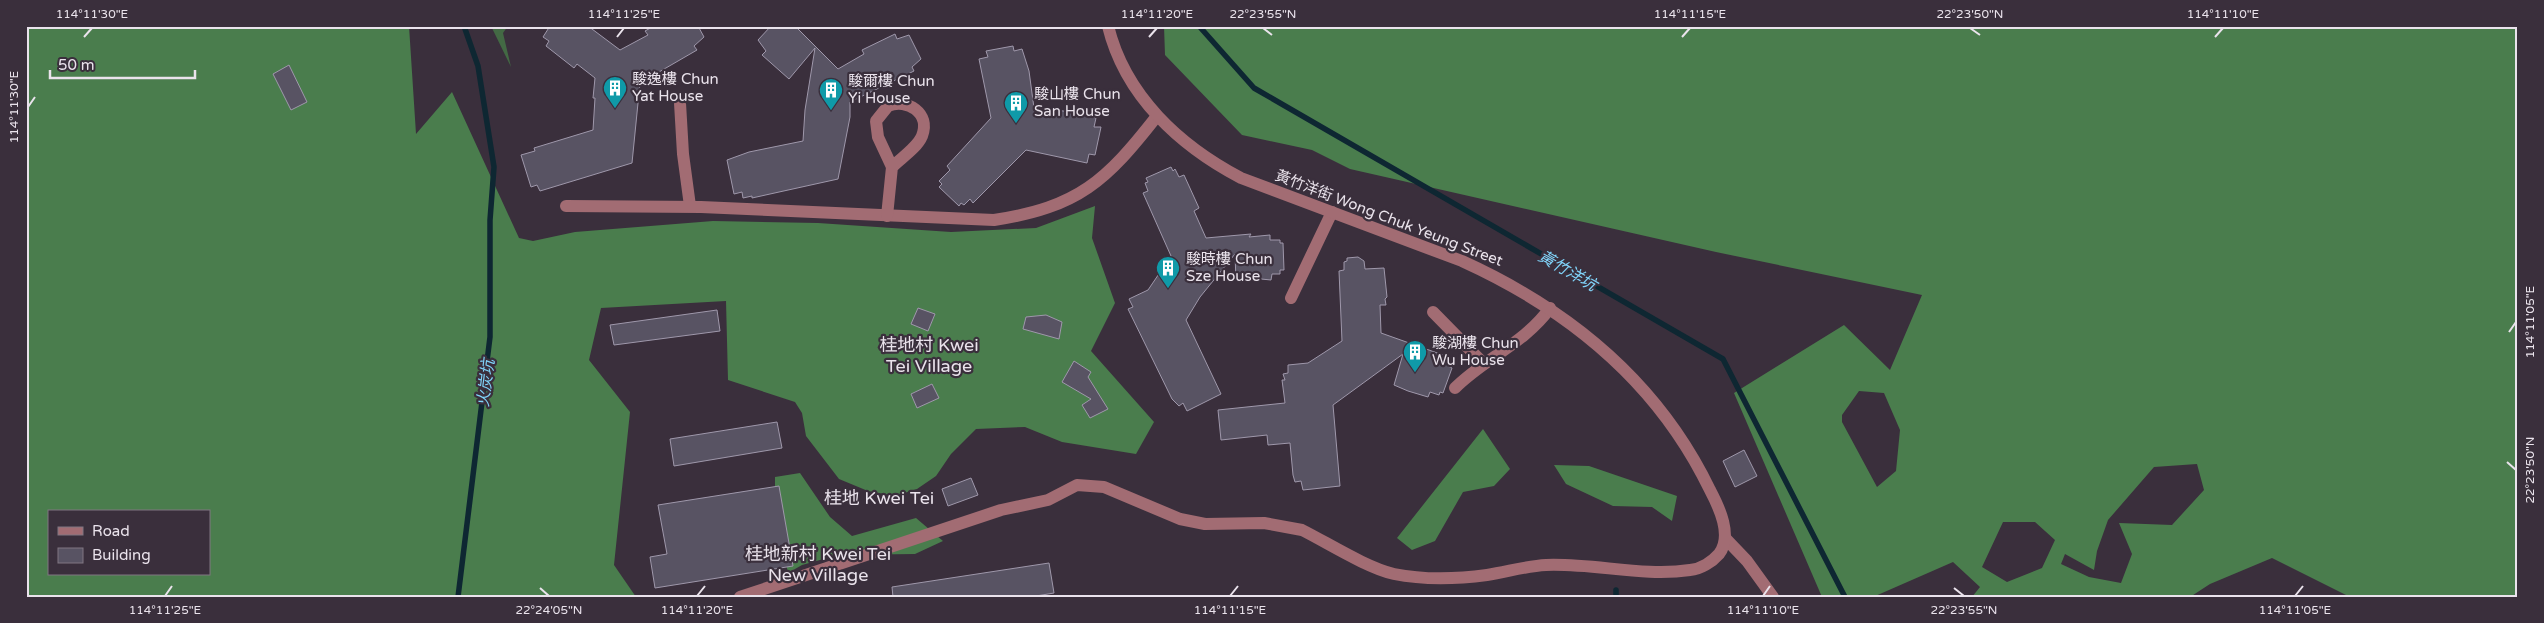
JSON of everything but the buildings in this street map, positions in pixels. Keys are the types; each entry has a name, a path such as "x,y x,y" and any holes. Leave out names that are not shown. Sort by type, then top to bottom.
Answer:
{"street":[{"name":"黃竹洋街 Wong Chuk Yeung Street","path":"1108,26 1120,58 1134,84 1157,116 1192,148 1215,165 1241,178 1462,261 1505,281 1550,308 1591,338 1619,364 1666,417 1686,446 1720,509 1725,538"},
{"path":"680,103 683,154 690,206"},
{"path":"887,216 892,167 878,137 876,121 888,106 904,103 912,106 921,116 922,135 892,167"},
{"path":"566,206 690,206 994,220 1027,215 1058,205 1087,190 1123,159 1157,116"},
{"path":"1291,298 1332,212"},
{"path":"1455,388 1484,364 1525,336 1550,308"},
{"path":"1433,312 1484,364"},
{"path":"740,597 1001,510 1048,500 1077,485 1104,487 1180,519 1204,524 1264,523 1287,525 1302,530 1393,574 1423,577 1467,577 1546,565 1588,566 1665,573 1693,570 1708,564 1720,552 1725,538 1747,561 1773,597"}],"green space":[{"path":"26,26 409,26 416,134 452,92 519,238 533,241 575,232 713,221 818,223 951,232 1036,228 1095,206 1092,238 1115,303 1091,351 1154,422 1136,454 1062,442 1025,427 976,429 951,454 936,476 917,489 895,496 868,491 839,479 806,436 802,413 795,402 728,380 726,301 601,308 589,360 630,412 614,565 636,597 26,597"},
{"path":"491,26 508,26 503,33 511,67"},
{"path":"1164,26 2518,26 2518,597 2350,597 2272,558 2210,584 2190,597 1972,597 1980,587 1953,562 1873,597 1822,597 1734,393 1844,325 1890,370 1922,295 1716,252 1350,169 1312,150 1242,135 1165,55","holes":["1859,391 1884,393 1900,430 1896,471 1877,487 1842,422 1842,415","2197,464 2204,490 2172,525 2119,523 2132,554 2121,583 2089,577 2061,564 2065,554 2094,570 2097,551 2108,520 2154,467","2003,522 2035,522 2055,540 2042,568 2007,582 1982,567"]},
{"path":"1483,429 1510,469 1494,486 1463,492 1435,541 1412,550 1397,538"},
{"path":"1554,465 1589,466 1677,496 1672,521 1652,507 1613,506 1566,484"},
{"path":"800,473 830,517 852,536 916,518 943,541 915,554 838,555 802,565 788,573 775,511 775,477"}],"waterway":[{"name":"火炭坑","path":"458,597 490,337 490,220 494,167 478,66 464,26"},
{"name":"黃竹洋坑","path":"1199,26 1254,88 1723,359 1845,597"},
{"path":"1616,590 1616,597"}],"place":[{"name":"駿逸樓 Chun Yat House","path":"615,109"},
{"name":"駿爾樓 Chun Yi House","path":"831,111"},
{"name":"駿山樓 Chun San House","path":"1016,124"},
{"name":"駿時樓 Chun Sze House","path":"1168,289"},
{"name":"駿湖樓 Chun Wu House","path":"1415,373"}],"district":[{"name":"桂地村 Kwei Tei Village","path":"929,355"},
{"name":"桂地 Kwei Tei","path":"879,498"},
{"name":"桂地新村 Kwei Tei New Village","path":"818,564"}]}
